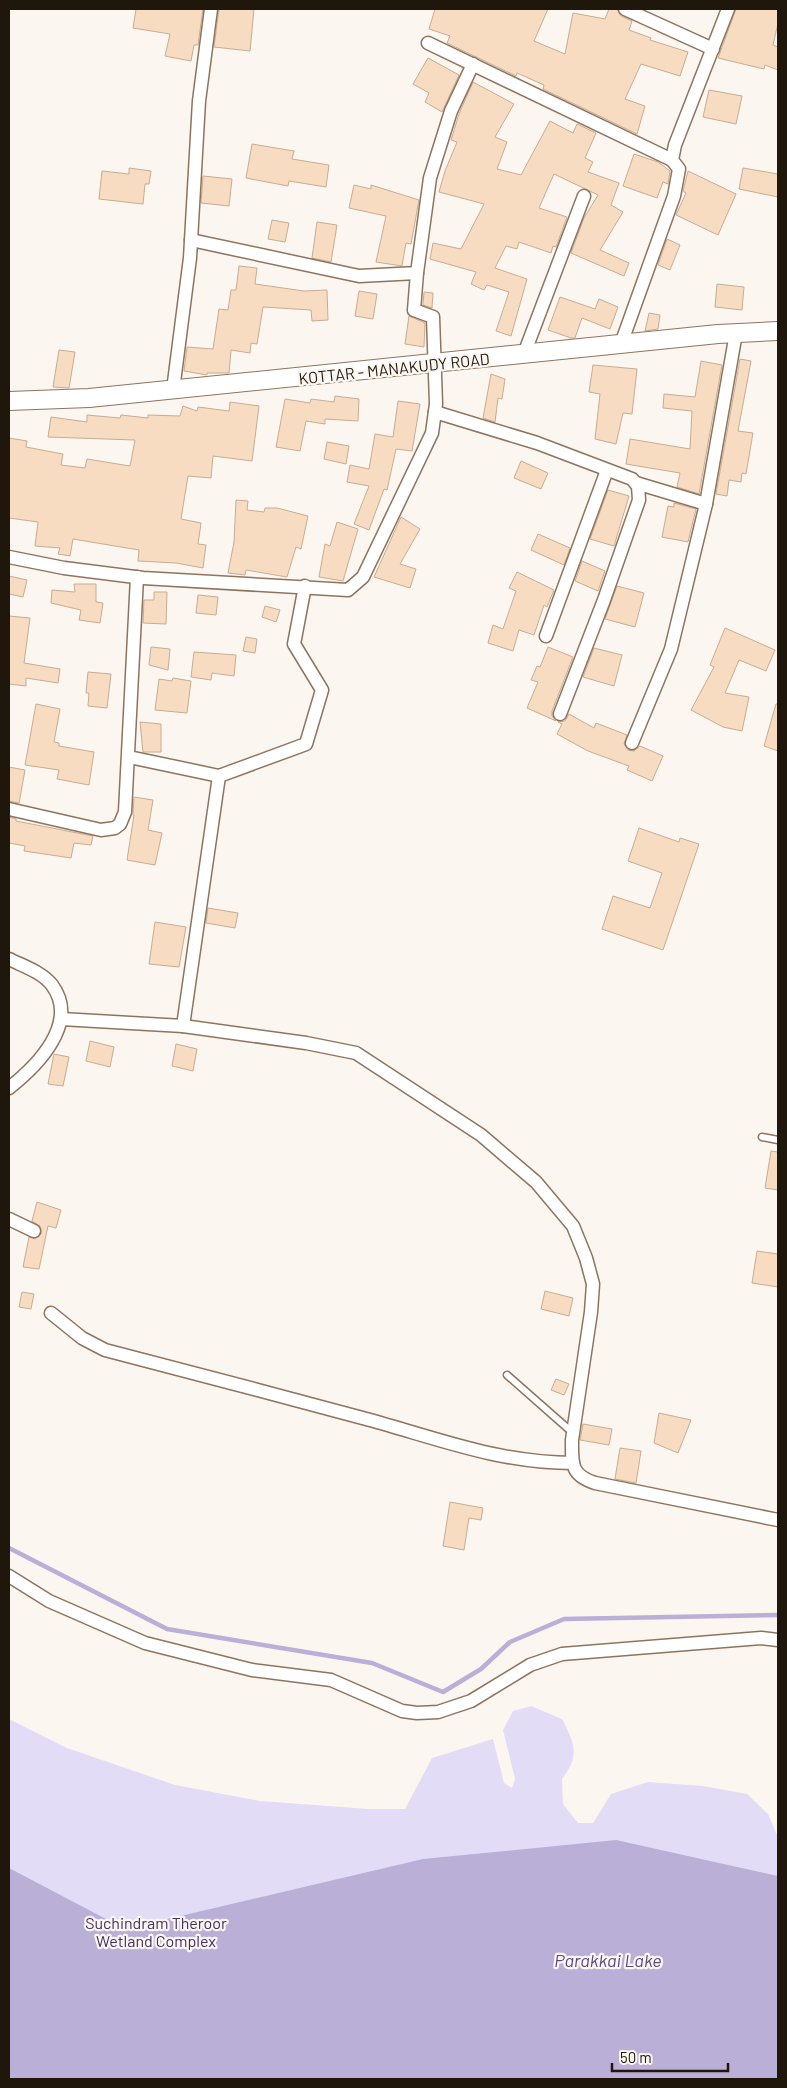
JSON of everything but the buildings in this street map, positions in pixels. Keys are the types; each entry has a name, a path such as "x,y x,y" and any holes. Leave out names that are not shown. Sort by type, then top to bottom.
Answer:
{"main road":[{"name":"KOTTAR - MANAKUDY ROAD","path":"9,402 89,398 621,344 778,331"}],"street":[{"path":"173,390 191,240 199,101 211,9"},
{"path":"625,9 713,49"},
{"path":"672,160 675,145 728,9"},
{"path":"428,43 672,160 679,169 674,196 621,344"},
{"path":"9,557 64,568 137,577 348,590 363,577 432,433 435,412 433,317 414,310 417,273 430,178 451,112 473,64"},
{"path":"524,354 584,196"},
{"path":"191,240 359,276 417,273"},
{"path":"632,743 671,649 706,504 736,333"},
{"path":"435,412 536,444 607,470 636,483 706,504"},
{"path":"546,636 607,470"},
{"path":"560,714 604,600 639,500 640,492 636,483"},
{"path":"9,809 101,830 111,830 120,824 125,812 129,757 137,577"},
{"path":"129,757 219,776 306,744 322,690 294,644 305,586"},
{"path":"183,1026 219,776"},
{"path":"9,960 35,972 52,985 60,1004 61,1019 56,1036 29,1073 9,1088"},
{"path":"61,1019 183,1026 306,1043 356,1053 481,1135 536,1182 573,1226 586,1258 593,1284 591,1312 573,1433 573,1463 576,1473 584,1479 595,1483 778,1520"},
{"path":"9,1220 34,1232"},
{"path":"51,1312 82,1338 105,1350 370,1420 482,1453 528,1462 573,1463"},
{"path":"9,1576 49,1601 145,1643 252,1670 331,1680 402,1711 417,1713 438,1712 470,1701 530,1665 562,1654 761,1638 778,1640"}],"lane":[{"path":"762,1137 778,1140"},
{"path":"507,1375 573,1433"}],"green space":[{"name":"Parakkai Lake","path":"531,1706 562,1719 570,1736 574,1749 568,1771 562,1779 563,1804 578,1823 593,1823 611,1794 648,1782 703,1786 747,1794 768,1814 778,1837 778,2079 9,2079 9,1719 67,1748 175,1785 260,1801 369,1809 405,1809 432,1758 493,1739 504,1783 512,1788 515,1779 503,1730 513,1711"}],"water":[{"name":"Parakkai Lake","path":"616,1840 778,1876 778,2079 9,2079 9,1868 125,1929 423,1859"}],"waterway":[{"path":"9,1548 167,1629 372,1663 443,1692 481,1669 510,1642 564,1619 778,1615"}],"park label":[{"name":"Suchindram Theroor Wetland Complex","path":"156,1931"}]}
